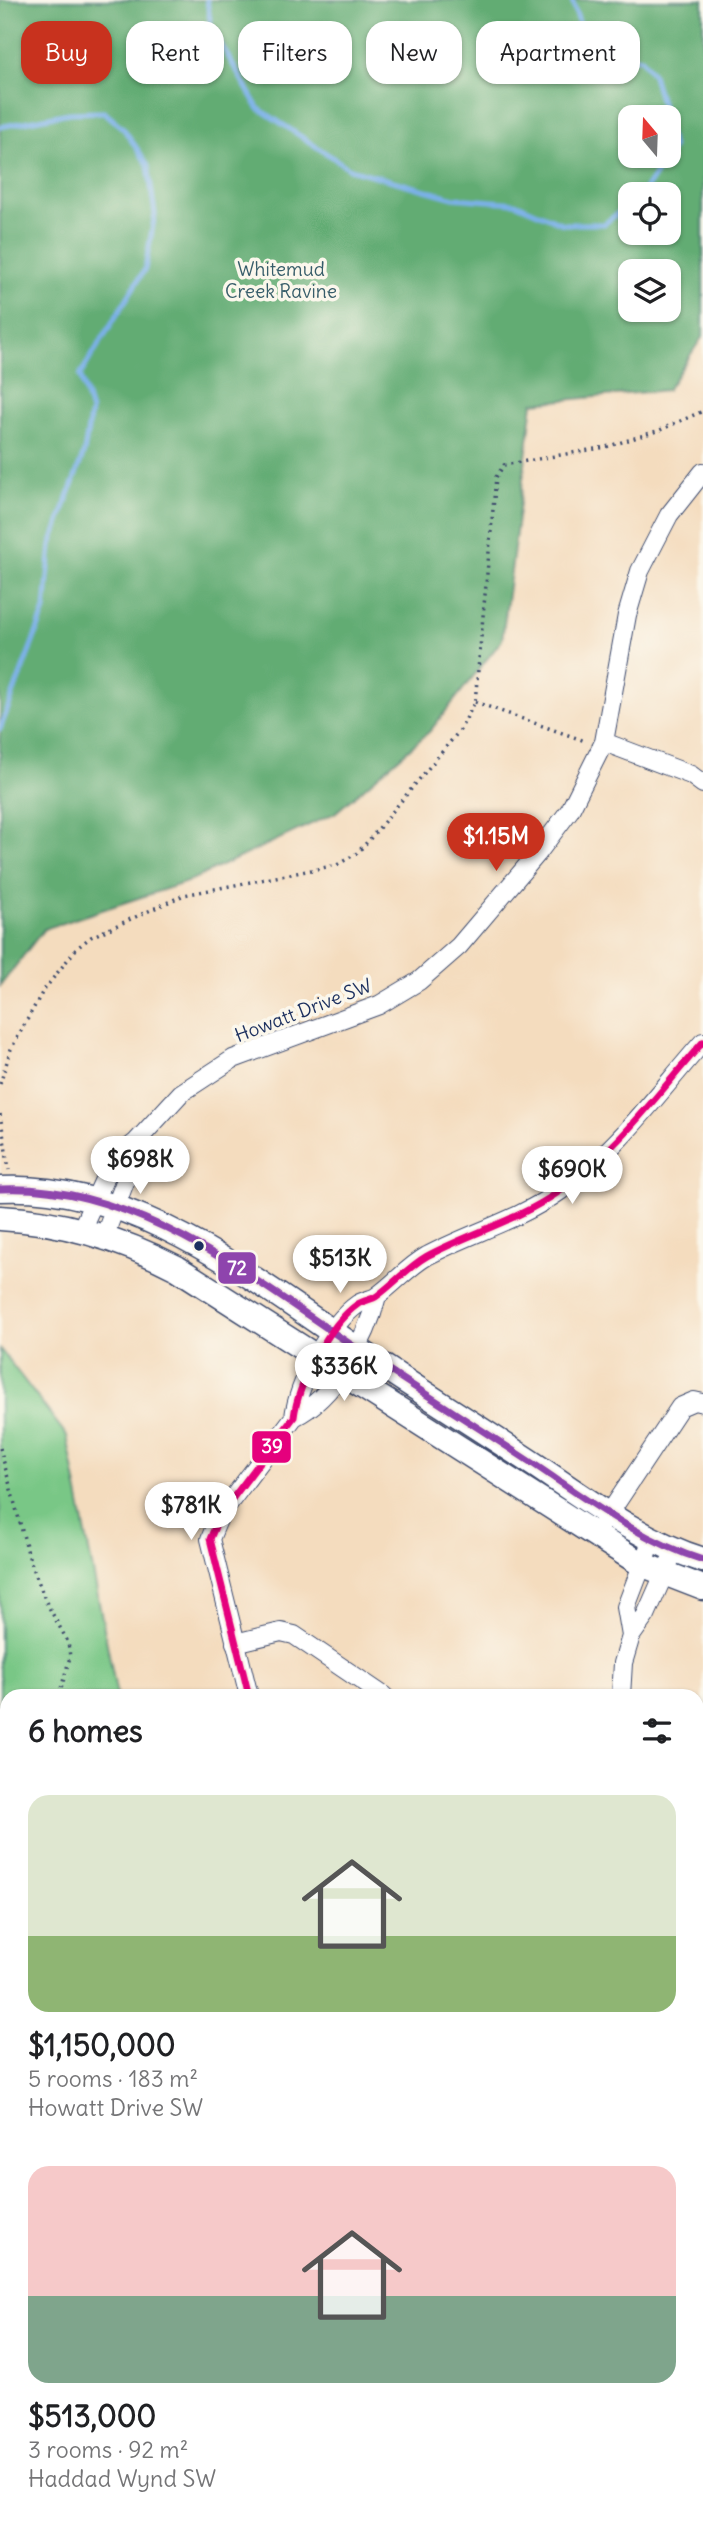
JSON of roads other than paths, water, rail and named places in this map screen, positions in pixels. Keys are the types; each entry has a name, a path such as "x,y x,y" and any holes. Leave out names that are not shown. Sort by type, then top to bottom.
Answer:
{"street":[{"name":"Howatt Drive SW","path":"93,1234 104,1204 136,1142 164,1108 216,1068 257,1048 379,1005 440,965 555,831 583,787 603,744 627,615 640,571 669,515 703,472"},
{"path":"603,744 691,775 703,784"},
{"path":"294,1417 296,1399 318,1356 332,1332 358,1304 377,1296 404,1271 427,1256 532,1208 576,1178 600,1159 703,1042"},
{"path":"4,1179 104,1204 163,1227 191,1242 609,1514 662,1544 703,1560"},
{"path":"0,1219 52,1223 93,1234 146,1252 177,1268 641,1564 665,1576 703,1588"},
{"path":"247,1689 213,1555 213,1527 294,1417 312,1409 342,1371 373,1314 377,1296"},
{"path":"595,1535 680,1407 694,1401 703,1403"},
{"path":"631,1636 626,1607 641,1564 662,1544"},
{"path":"621,1689 623,1663 631,1636 646,1615 665,1576 662,1544"},
{"path":"235,1643 281,1632 294,1635 374,1689"}],"waterway":[{"path":"207,0 211,27 258,108 350,169 454,198 515,203 563,224 604,224 618,213"},
{"path":"572,0 592,63 617,70 630,57 642,59 653,75 662,105"},
{"path":"0,127 69,113 104,112 123,128 148,165 155,214 145,269 80,375 91,411 84,452 51,545 45,610 0,729"},
{"path":"650,182 660,168"}],"park label":[{"name":"Whitemud Creek Ravine","path":"281,280"}]}
